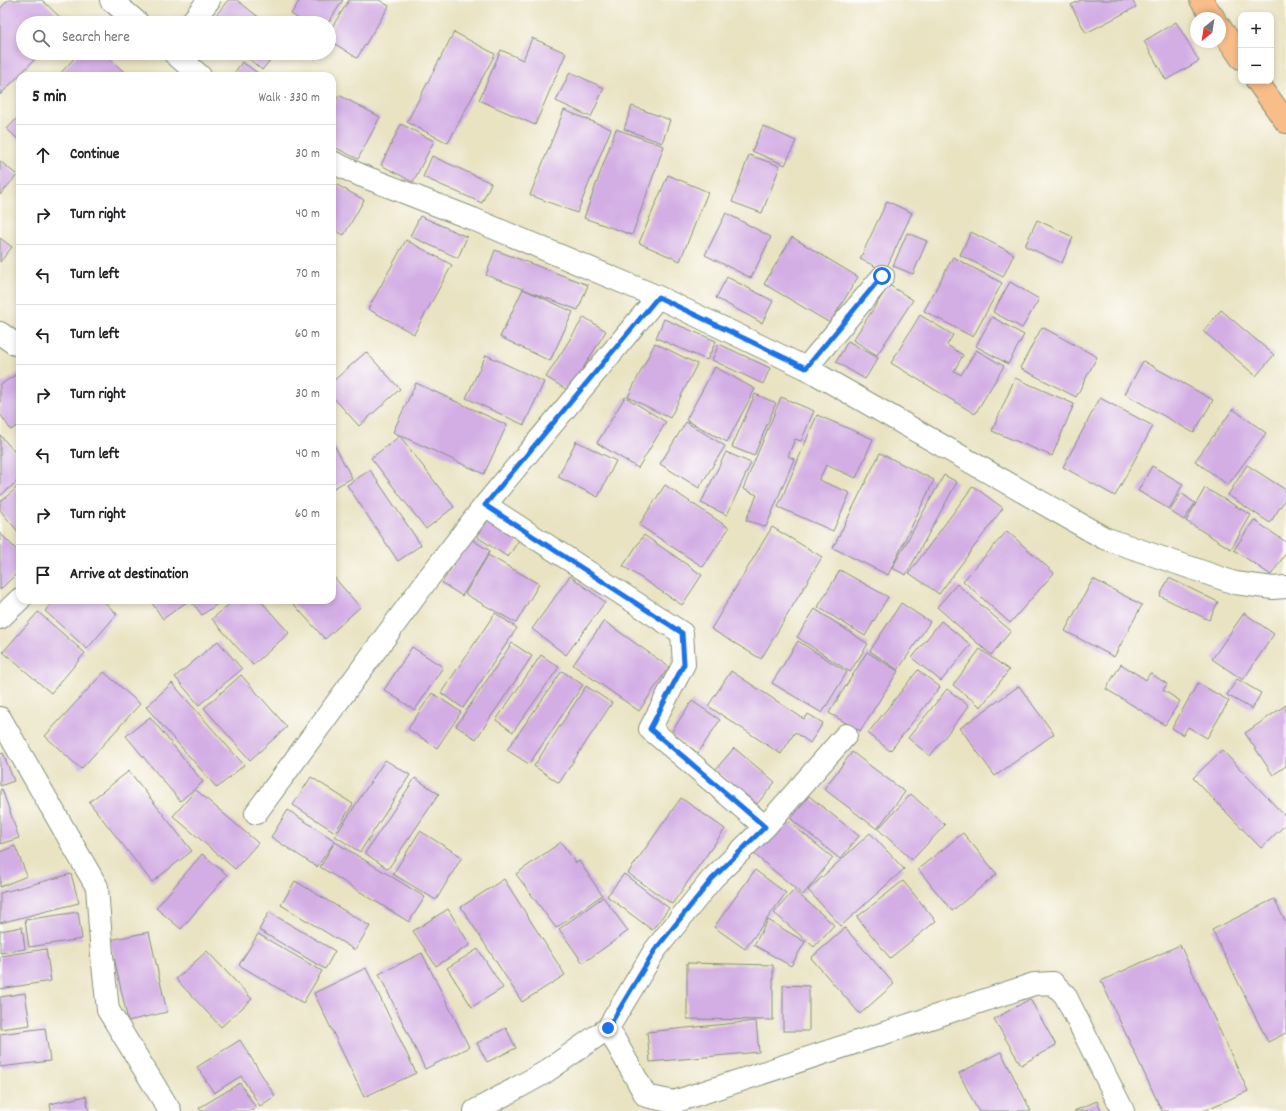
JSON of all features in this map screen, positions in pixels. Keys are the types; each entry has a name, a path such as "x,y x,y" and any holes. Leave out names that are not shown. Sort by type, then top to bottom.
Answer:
{"main road":[{"path":"1201,0 1210,12"},
{"path":"1226,36 1238,54"},
{"path":"1259,84 1286,122"}],"street":[{"path":"111,0 130,16"},
{"path":"196,16 209,0"},
{"path":"182,60 195,72"},
{"path":"336,164 360,176 473,219 658,297 806,368 1104,538 1235,583 1273,588 1286,587"},
{"path":"806,368 882,276"},
{"path":"256,813 427,580 485,505 658,297"},
{"path":"0,333 16,344"},
{"path":"485,505 682,633 684,664 650,729 765,827"},
{"path":"0,618 16,603"},
{"path":"0,718 97,887 108,1010 170,1111"},
{"path":"475,1111 544,1073 608,1028 655,950 712,879 765,827 846,735"},
{"path":"608,1028 646,1096 674,1102 1034,984 1053,983 1065,996 1123,1111"}],"building":[{"path":"8,0 42,0 59,16 16,16 16,60 34,60 22,72 16,72 16,79 0,95 0,9"},
{"path":"228,0 237,0 257,16 215,16"},
{"path":"300,0 343,0 333,16 294,16 291,14"},
{"path":"349,0 379,0 389,6 357,58 336,44 336,21"},
{"path":"1081,0 1132,0 1136,7 1086,33 1071,5"},
{"path":"1176,22 1199,61 1166,80 1144,41"},
{"path":"454,32 495,54 448,143 407,122"},
{"path":"532,38 566,53 535,125 479,100 501,50 523,60"},
{"path":"73,60 111,60 124,72 62,72"},
{"path":"250,60 270,60 262,70"},
{"path":"242,62 256,72 235,72"},
{"path":"570,72 604,88 591,117 556,101"},
{"path":"339,95 380,117 358,159 336,148 336,101"},
{"path":"632,106 670,120 662,143 624,129"},
{"path":"564,110 611,129 577,213 530,195"},
{"path":"16,119 16,137 7,129"},
{"path":"401,124 434,141 413,182 381,165"},
{"path":"763,126 796,141 785,165 752,151"},
{"path":"616,129 664,146 632,235 584,218"},
{"path":"749,155 780,166 762,213 732,202"},
{"path":"432,156 491,183 482,203 423,177"},
{"path":"0,161 16,174 16,176 0,195"},
{"path":"668,175 708,192 680,261 639,243"},
{"path":"336,184 364,200 344,235 336,231"},
{"path":"887,201 912,213 885,271 860,259"},
{"path":"726,213 771,237 751,278 705,255"},
{"path":"420,216 467,237 458,258 410,236"},
{"path":"1037,220 1073,237 1062,263 1025,246"},
{"path":"971,232 1014,254 1003,277 960,255"},
{"path":"907,233 927,241 913,274 893,266"},
{"path":"792,237 858,277 830,323 764,284"},
{"path":"0,238 12,247 0,262"},
{"path":"406,240 452,265 414,334 368,309"},
{"path":"495,250 588,285 578,310 486,275"},
{"path":"953,257 1002,283 973,337 924,311"},
{"path":"727,277 773,301 762,323 716,298"},
{"path":"1010,282 1039,299 1022,328 993,312"},
{"path":"889,285 913,300 877,355 853,340"},
{"path":"523,289 573,312 550,361 500,337"},
{"path":"1221,310 1274,355 1256,376 1203,331"},
{"path":"920,315 953,335 947,345 963,355 954,371 961,375 976,350 1004,366 975,414 891,363"},
{"path":"584,317 606,331 569,391 546,377"},
{"path":"992,317 1024,335 1008,364 976,346"},
{"path":"664,319 716,341 707,360 656,338"},
{"path":"1042,327 1097,357 1076,397 1020,368"},
{"path":"848,341 878,358 865,379 836,362"},
{"path":"655,343 697,364 670,418 628,397"},
{"path":"719,344 770,368 763,384 712,360"},
{"path":"366,352 400,389 359,426 336,400 336,378"},
{"path":"486,355 544,382 524,425 466,398"},
{"path":"1143,361 1213,400 1194,433 1125,394"},
{"path":"715,367 755,389 727,442 686,420"},
{"path":"16,375 16,427 11,430 0,414 0,385"},
{"path":"1015,378 1074,404 1052,456 992,431"},
{"path":"416,383 507,425 484,474 393,432"},
{"path":"755,394 776,403 754,456 732,447"},
{"path":"625,397 666,422 638,468 597,443"},
{"path":"781,397 814,411 801,441 795,439 788,456 794,459 766,527 746,520 757,495 743,489"},
{"path":"1100,398 1153,426 1115,496 1063,467"},
{"path":"1233,409 1266,433 1228,485 1195,461"},
{"path":"817,415 873,439 856,478 826,465 819,480 850,493 833,531 778,507"},
{"path":"686,422 725,446 699,488 660,464"},
{"path":"0,435 16,453 16,482 0,496"},
{"path":"400,436 454,507 426,529 371,458"},
{"path":"576,441 616,461 598,497 558,477"},
{"path":"336,448 352,478 336,487"},
{"path":"726,452 751,463 727,515 701,503"},
{"path":"880,453 934,480 888,575 833,548"},
{"path":"1247,465 1286,490 1286,498 1270,523 1228,495"},
{"path":"1152,466 1183,484 1169,509 1138,491"},
{"path":"370,470 421,545 398,561 347,485"},
{"path":"944,475 957,482 906,575 892,568"},
{"path":"665,485 729,528 703,567 639,525"},
{"path":"973,486 1003,508 939,594 909,573"},
{"path":"16,488 16,529 0,510 0,502"},
{"path":"1205,488 1251,515 1231,549 1186,521"},
{"path":"1181,493 1195,503 1184,520 1170,511"},
{"path":"488,520 519,540 508,557 477,537"},
{"path":"1254,520 1286,542 1286,553 1271,575 1234,550"},
{"path":"772,527 822,557 761,659 711,629"},
{"path":"1007,531 1054,573 1010,623 963,581"},
{"path":"0,533 16,549 16,574 0,590"},
{"path":"644,535 702,575 682,605 623,566"},
{"path":"469,538 490,551 462,596 442,583"},
{"path":"488,555 539,584 516,623 465,594"},
{"path":"840,570 888,597 865,636 818,607"},
{"path":"570,576 605,602 566,655 532,629"},
{"path":"1169,578 1218,602 1209,620 1160,596"},
{"path":"1093,579 1142,605 1114,657 1065,631"},
{"path":"336,580 360,607 325,639 294,604 336,604"},
{"path":"957,584 1011,631 991,655 937,607"},
{"path":"901,603 930,622 898,670 870,651"},
{"path":"51,604 106,604 117,614 87,649 45,611"},
{"path":"153,604 184,604 163,619"},
{"path":"193,604 217,604 202,615"},
{"path":"229,604 264,604 289,633 253,665 212,619"},
{"path":"815,609 868,644 850,672 797,637"},
{"path":"38,612 85,653 51,693 3,652"},
{"path":"495,613 517,628 463,708 441,693"},
{"path":"1244,613 1274,634 1243,680 1212,659"},
{"path":"604,621 669,667 639,711 573,665"},
{"path":"941,621 971,645 941,681 912,658"},
{"path":"218,641 242,669 199,705 175,677"},
{"path":"798,641 847,672 822,713 772,683"},
{"path":"512,643 532,656 476,739 456,726"},
{"path":"412,647 443,667 415,710 384,690"},
{"path":"980,649 1009,670 981,707 953,685"},
{"path":"867,652 898,671 860,731 829,713"},
{"path":"541,655 559,667 513,732 496,720"},
{"path":"1121,664 1146,680 1150,673 1167,684 1163,690 1180,701 1165,725 1106,689"},
{"path":"918,670 940,687 890,751 868,733"},
{"path":"562,671 583,685 529,764 507,750"},
{"path":"731,671 804,719 808,714 823,723 810,743 795,732 781,754 708,706"},
{"path":"104,672 140,704 81,769 45,736"},
{"path":"241,675 287,727 250,760 204,708"},
{"path":"1237,679 1261,693 1252,709 1227,695"},
{"path":"172,683 244,765 217,788 146,707"},
{"path":"1198,683 1229,701 1207,738 1188,727 1183,735 1172,728"},
{"path":"586,686 612,703 559,783 534,766"},
{"path":"1019,686 1054,734 995,776 960,728"},
{"path":"947,689 969,706 930,756 908,738"},
{"path":"432,693 461,712 437,748 408,729"},
{"path":"692,701 720,720 698,753 670,734"},
{"path":"1286,705 1286,766 1273,775 1245,733"},
{"path":"150,717 203,782 180,801 126,736"},
{"path":"734,748 775,782 757,804 715,770"},
{"path":"1222,750 1286,817 1286,824 1261,848 1193,778"},
{"path":"852,752 905,792 877,829 824,789"},
{"path":"3,753 14,781 0,786 0,754"},
{"path":"385,760 410,775 360,852 335,836"},
{"path":"129,771 192,851 152,882 89,802"},
{"path":"311,777 353,804 335,832 293,805"},
{"path":"415,778 439,794 388,869 365,853"},
{"path":"2,789 19,838 0,844 0,790"},
{"path":"196,790 258,843 235,869 173,816"},
{"path":"911,794 945,825 912,860 878,829"},
{"path":"809,796 859,836 840,859 791,819"},
{"path":"681,798 725,829 672,904 628,873"},
{"path":"288,810 335,841 317,867 271,837"},
{"path":"784,818 833,858 803,895 754,854"},
{"path":"420,831 462,857 436,900 393,874"},
{"path":"870,833 904,869 841,926 808,890"},
{"path":"963,833 997,874 952,911 918,869"},
{"path":"335,842 425,897 409,922 320,867"},
{"path":"561,842 576,863 579,861 602,895 556,928 516,874"},
{"path":"15,846 27,876 0,887 0,852"},
{"path":"202,854 227,875 181,929 156,908"},
{"path":"755,870 786,893 745,949 714,927"},
{"path":"71,874 79,903 0,923 0,893"},
{"path":"624,874 669,908 652,930 607,896"},
{"path":"504,879 565,975 522,1002 461,907"},
{"path":"295,881 370,926 355,950 281,905"},
{"path":"903,881 936,921 890,958 857,917"},
{"path":"794,890 834,925 814,947 774,913"},
{"path":"603,897 628,931 583,963 559,929"},
{"path":"1274,899 1286,923 1286,1033 1268,1042 1212,930"},
{"path":"448,909 470,945 436,966 413,931"},
{"path":"78,912 82,939 29,947 25,920"},
{"path":"269,912 335,951 325,969 259,930"},
{"path":"768,920 805,942 791,966 754,945"},
{"path":"22,927 25,949 0,953 0,931"},
{"path":"845,928 894,984 860,1014 811,958"},
{"path":"149,932 167,1012 128,1021 110,940"},
{"path":"258,934 322,971 303,1003 239,965"},
{"path":"1180,945 1248,1091 1203,1111 1162,1111 1101,981"},
{"path":"46,949 51,981 0,989 0,956"},
{"path":"478,949 503,988 472,1007 447,968"},
{"path":"207,951 252,999 221,1027 176,979"},
{"path":"422,953 469,1047 425,1069 379,974"},
{"path":"687,963 773,965 773,1020 687,1019"},
{"path":"366,968 416,1073 364,1097 314,993"},
{"path":"783,985 809,986 809,1031 783,1031"},
{"path":"25,993 30,1025 0,1029 0,997"},
{"path":"1030,999 1056,1045 1021,1065 994,1019"},
{"path":"756,1021 759,1052 650,1062 647,1032"},
{"path":"45,1028 50,1061 0,1067 0,1034"},
{"path":"506,1028 516,1048 487,1062 477,1043"},
{"path":"240,1040 275,1096 260,1106 241,1076 214,1093 197,1067"},
{"path":"1001,1052 1031,1111 978,1111 959,1073"},
{"path":"240,1083 256,1108 251,1111 201,1111 199,1108"},
{"path":"86,1096 89,1111 51,1111 50,1104"},
{"path":"1097,1101 1102,1111 1074,1111"}],"route":[{"path":"608,1028 655,950 712,879 765,827 650,729 684,664 682,633 485,505 658,297 806,368 882,276"}]}
